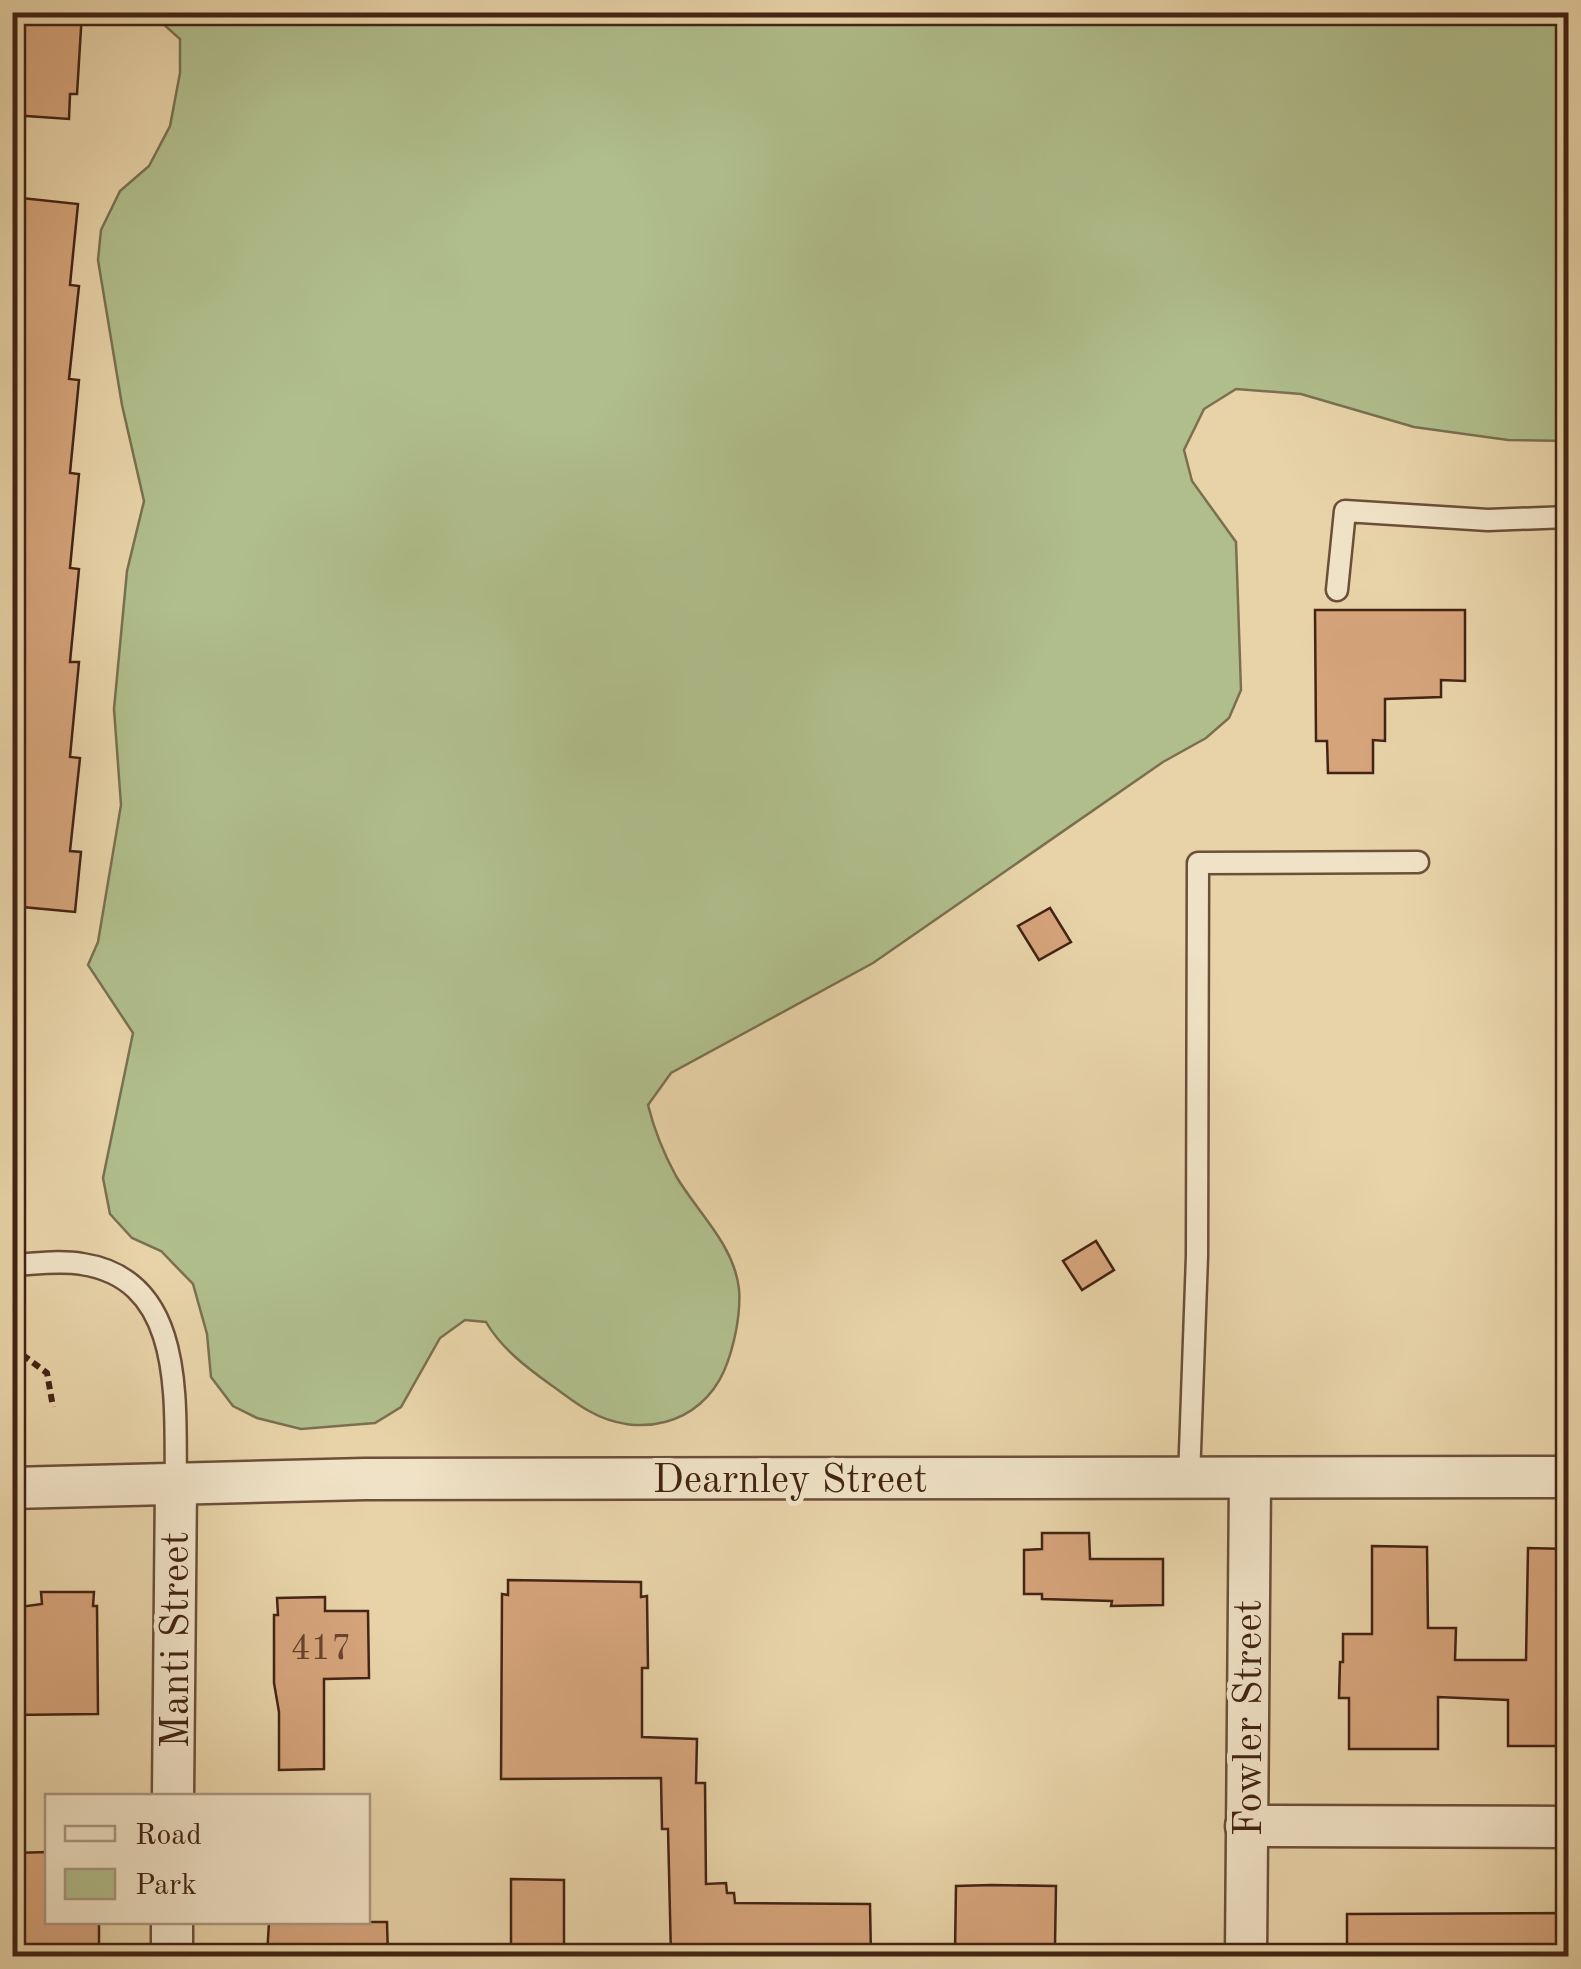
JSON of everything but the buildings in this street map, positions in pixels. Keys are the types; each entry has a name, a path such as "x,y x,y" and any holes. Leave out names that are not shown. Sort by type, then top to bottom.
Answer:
{"street":[{"name":"Dearnley Street","path":"12,1488 402,1478 1568,1477"},
{"name":"Fowler Street","path":"1246,1956 1250,1479"},
{"name":"Manti Street","path":"173,1794 176,1484"},
{"path":"1246,1826 1568,1827"},
{"path":"172,1924 172,1956"}],"lane":[{"path":"1337,590 1345,510 1488,520 1568,517"},
{"path":"1189,1479 1197,1256 1198,864 1418,862"},
{"path":"12,1265 64,1263 98,1268 127,1284 152,1307 170,1353 176,1484"}],"path":[{"path":"12,1347 47,1374 53,1407"}],"green space":[{"path":"151,13 1568,13 1568,441 1508,440 1414,427 1301,394 1236,389 1204,409 1184,450 1192,481 1236,542 1241,690 1229,718 1206,738 1163,762 873,963 671,1073 648,1105 650,1114 676,1176 730,1257 739,1299 738,1320 724,1371 700,1404 666,1422 627,1424 589,1411 523,1364 486,1322 465,1320 440,1338 401,1407 375,1423 301,1429 257,1418 233,1406 211,1377 207,1334 193,1284 161,1251 132,1238 110,1214 103,1178 133,1033 88,965 98,942 121,805 114,709 127,571 144,501 122,405 98,260 101,230 120,191 149,166 170,126 180,73 180,39"}]}
